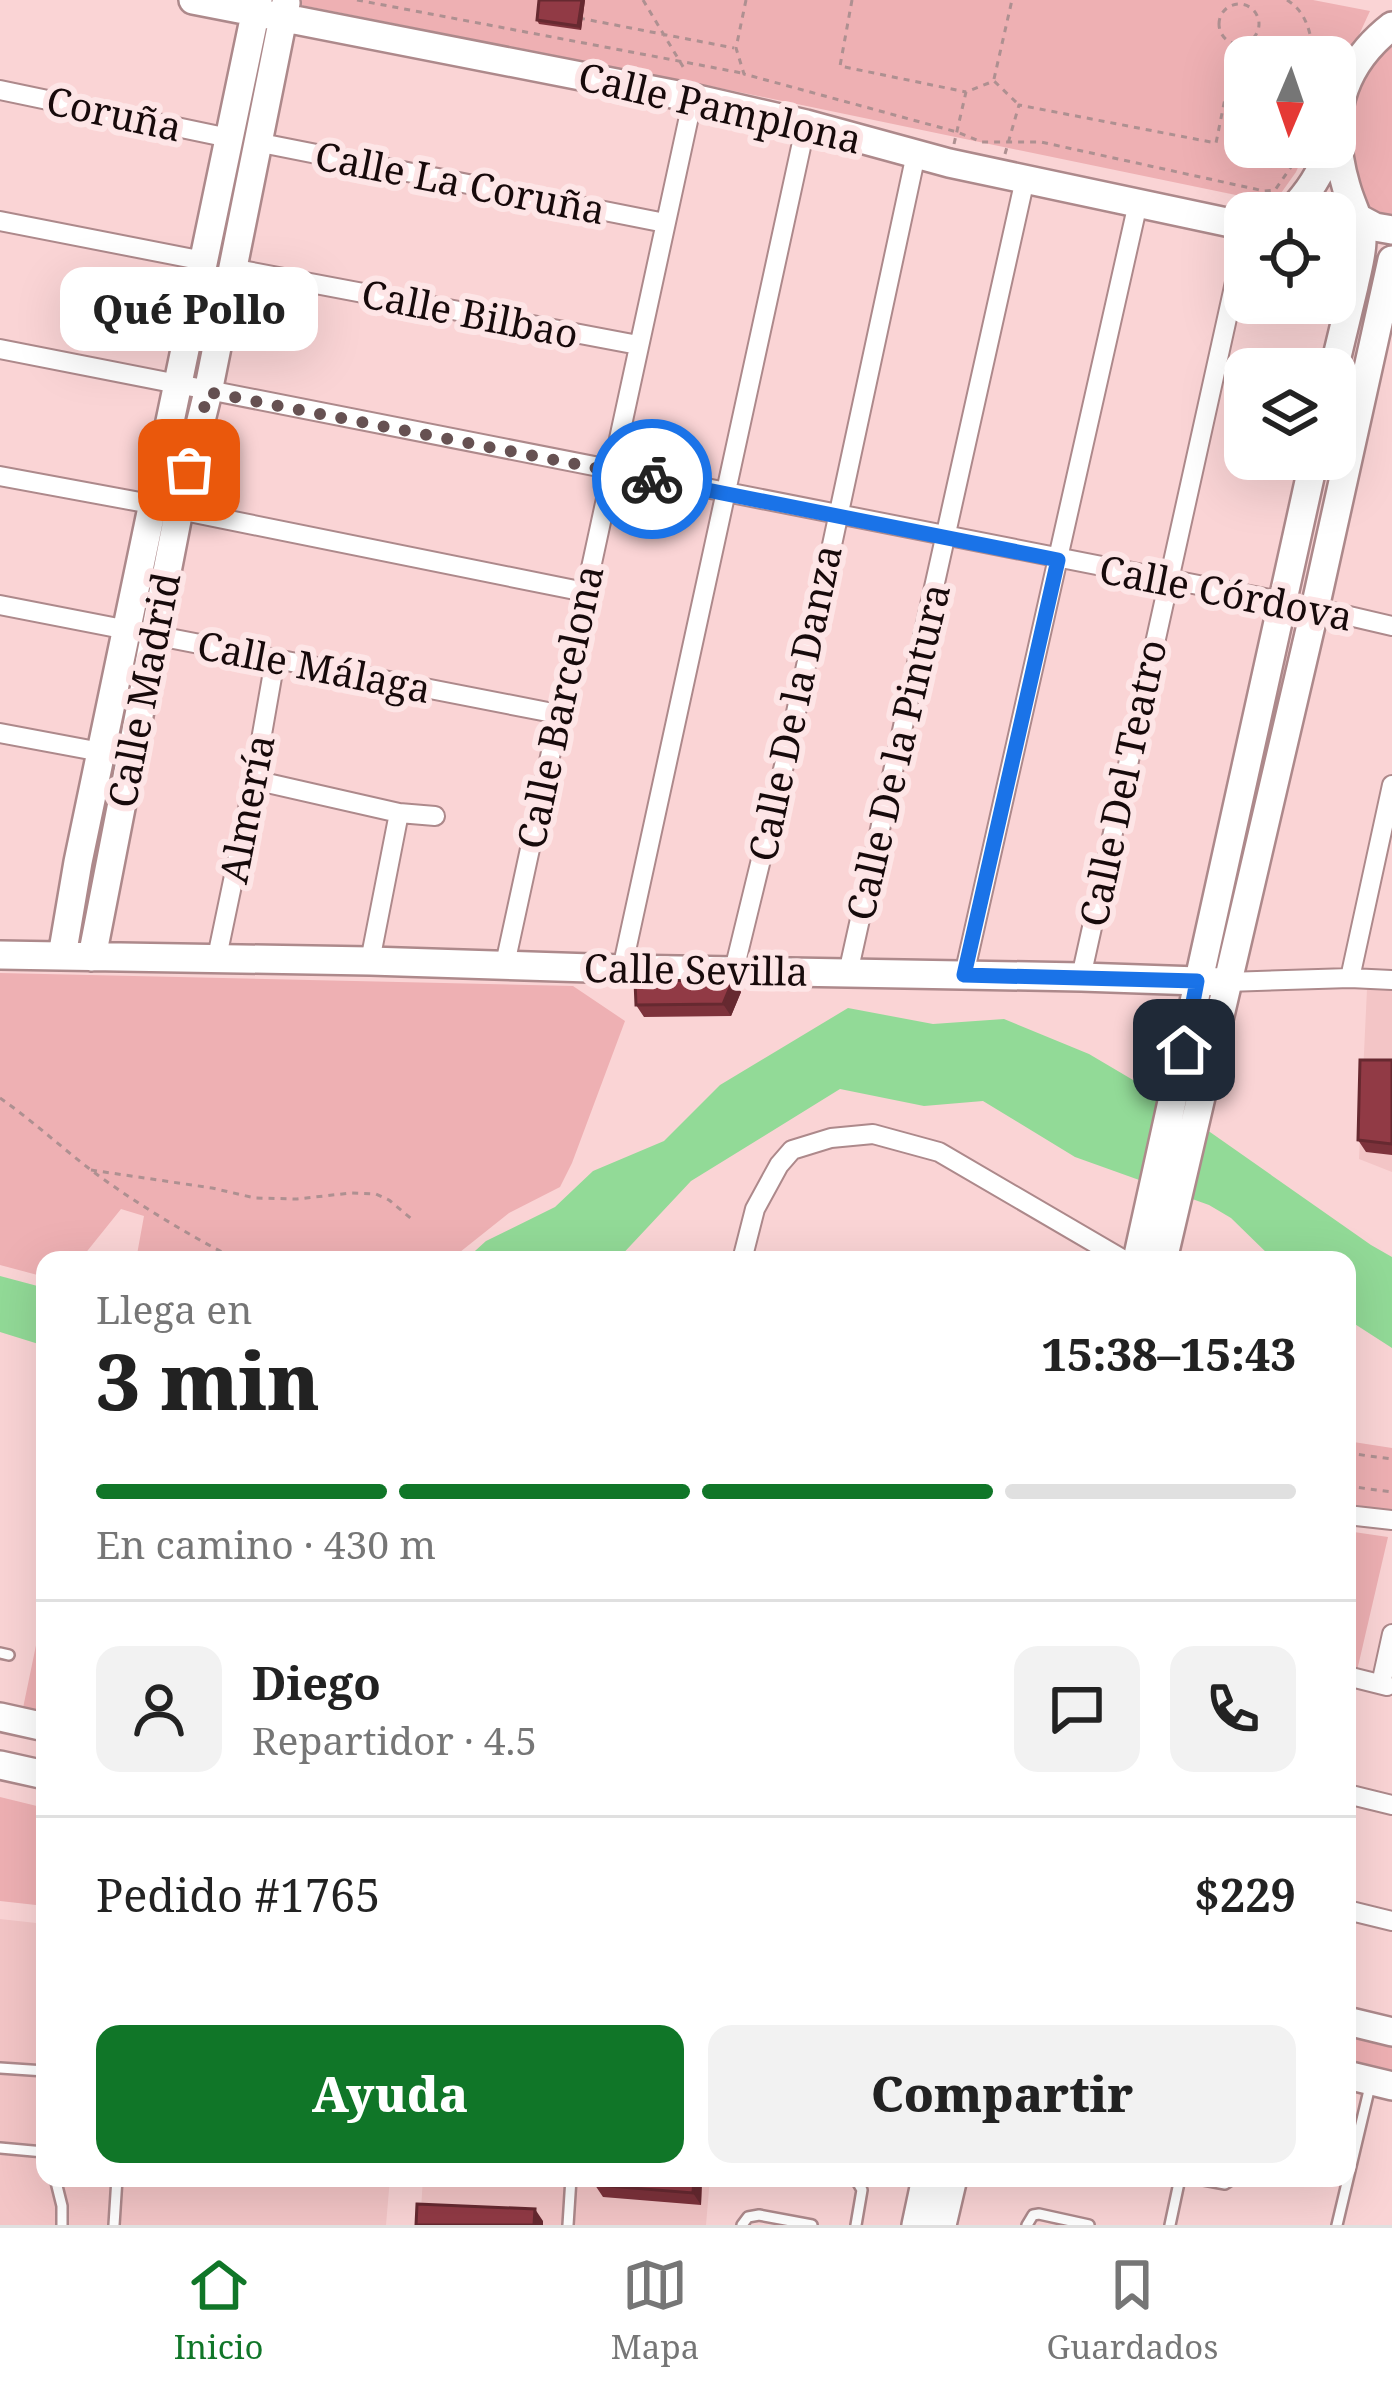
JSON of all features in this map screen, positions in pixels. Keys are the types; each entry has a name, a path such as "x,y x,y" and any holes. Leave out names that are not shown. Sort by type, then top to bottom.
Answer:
{"street":[{"name":"Calle Pamplona","path":"193,0 270,7 498,61 692,98 949,163 1224,221"},
{"name":"Calle Madrid","path":"62,956 125,630 208,392 218,265 270,7"},
{"path":"1356,64 1392,26"},
{"name":"Coruña","path":"0,90 242,140"},
{"name":"Calle Barcelona","path":"505,964 692,98"},
{"path":"622,969 806,124"},
{"name":"Calle La Coruña","path":"242,140 665,224"},
{"name":"Calle De la Danza","path":"734,970 788,746 916,154"},
{"path":"1342,168 1360,219 1392,230"},
{"name":"Calle De la Pintura","path":"848,973 947,538 1012,177"},
{"path":"964,975 1138,202"},
{"path":"1356,228 1360,219"},
{"name":"Calle Bilbao","path":"0,221 638,345"},
{"path":"1143,1251 1189,1087 1227,982 1392,258 1356,249"},
{"name":"Calle Madrid","path":"92,957 155,636 177,385 218,265"},
{"name":"Calle Del Teatro","path":"1081,977 1225,324"},
{"name":"Calle Córdova","path":"0,349 1392,626"},
{"path":"0,476 585,592"},
{"path":"1189,1087 1197,981 1309,480"},
{"name":"Calle Málaga","path":"0,605 558,714"},
{"name":"Almería","path":"218,957 275,660"},
{"path":"0,733 101,752"},
{"path":"254,780 429,817"},
{"path":"1350,978 1392,785"},
{"path":"370,961 399,813"},
{"name":"Calle Sevilla","path":"0,955 1227,982 1392,980"},
{"path":"744,1251 755,1209 792,1150 831,1138 873,1134 939,1152 1128,1251"},
{"path":"1356,1516 1392,1520"},
{"path":"1356,1678 1386,1685 1392,1634"},
{"path":"0,1717 36,1725"},
{"path":"0,1765 36,1773"},
{"path":"1356,1796 1392,1804"},
{"path":"1356,1912 1392,1921"},
{"path":"1356,2023 1392,2032"},
{"path":"916,2225 924,2187"},
{"path":"942,2225 951,2187"}],"lane":[{"path":"0,2068 36,2070"},
{"path":"1356,2135 1370,2081"},
{"path":"0,2148 36,2152"},
{"path":"57,2187 62,2225"},
{"path":"114,2225 116,2187"},
{"path":"568,2225 571,2187"},
{"path":"856,2225 860,2187"},
{"path":"1170,2225 1178,2187"},
{"path":"1337,2225 1344,2187"},
{"path":"1027,2225 1039,2214 1089,2225"},
{"path":"742,2225 748,2217 759,2215 812,2225"}],"path":[{"path":"357,0 744,74 982,142 1041,142 1264,190 1275,190 1288,168"},
{"path":"643,0 681,62 692,98"},
{"path":"744,74 736,48 746,0"},
{"path":"852,0 840,66 966,92 994,81"},
{"path":"994,81 1012,0"},
{"path":"1287,0 1300,8 1311,36"},
{"path":"1224,38 1219,26 1222,13 1240,2 1256,14 1259,26 1254,36"},
{"path":"580,19 736,48"},
{"path":"994,81 1019,105 1216,143 1224,103"},
{"path":"949,163 966,92"},
{"path":"1012,177 1008,144 1019,105"},
{"path":"0,1098 158,1217 220,1251"},
{"path":"91,1170 256,1198 362,1192 389,1200 414,1221"},
{"path":"1356,1454 1392,1459"},
{"path":"1356,1487 1392,1492"}],"shaded area":[{"path":"302,0 1313,0 1370,11 1356,41 1356,36 1224,36 1224,168 1298,168 1282,192 1224,193 301,5"},
{"path":"1392,37 1392,225 1370,225 1354,168 1356,88"},
{"path":"1368,968 1392,970 1392,1172 1359,1159"},
{"path":"0,973 573,986 625,1021 560,1187 509,1213 461,1251 138,1251 144,1216 121,1209 87,1251 36,1251 36,1275 0,1265"},
{"path":"848,1008 933,1024 1004,1019 1089,1054 1150,1090 1392,1257 1392,1348 1356,1325 1356,1251 1265,1251 1231,1218 1209,1205 1075,1157 983,1101 924,1106 840,1089 691,1181 625,1251 475,1251 555,1207 593,1171 664,1141 720,1085"},
{"path":"0,1276 36,1286 36,1343 0,1332"},
{"path":"1356,1442 1392,1448 1392,1510 1356,1505"},
{"path":"1356,1532 1388,1537 1356,1675"},
{"path":"36,1645 36,1711 23,1708"},
{"path":"0,1797 36,1806 36,1905 0,1901"},
{"path":"0,1919 36,1923 36,2187 389,2187 386,2225 0,2225"},
{"path":"1356,2031 1392,2039 1392,2080 1356,2072"},
{"path":"422,2187 709,2187 706,2225 420,2225"}],"building":[{"path":"539,0 582,0 578,26 537,20"},
{"path":"733,980 723,1004 636,1005 635,981"},
{"path":"1360,1060 1392,1060 1392,1144 1358,1140"},
{"path":"620,2187 693,2187 693,2193"},
{"path":"417,2204 535,2209 534,2225 416,2225"}],"way so far":[{"path":"189,470 208,392 652,479"}],"place":[{"name":"Qué Pollo","path":"189,470"}],"route":[{"path":"652,479 1058,560 964,975 1197,981 1184,1050"}]}
